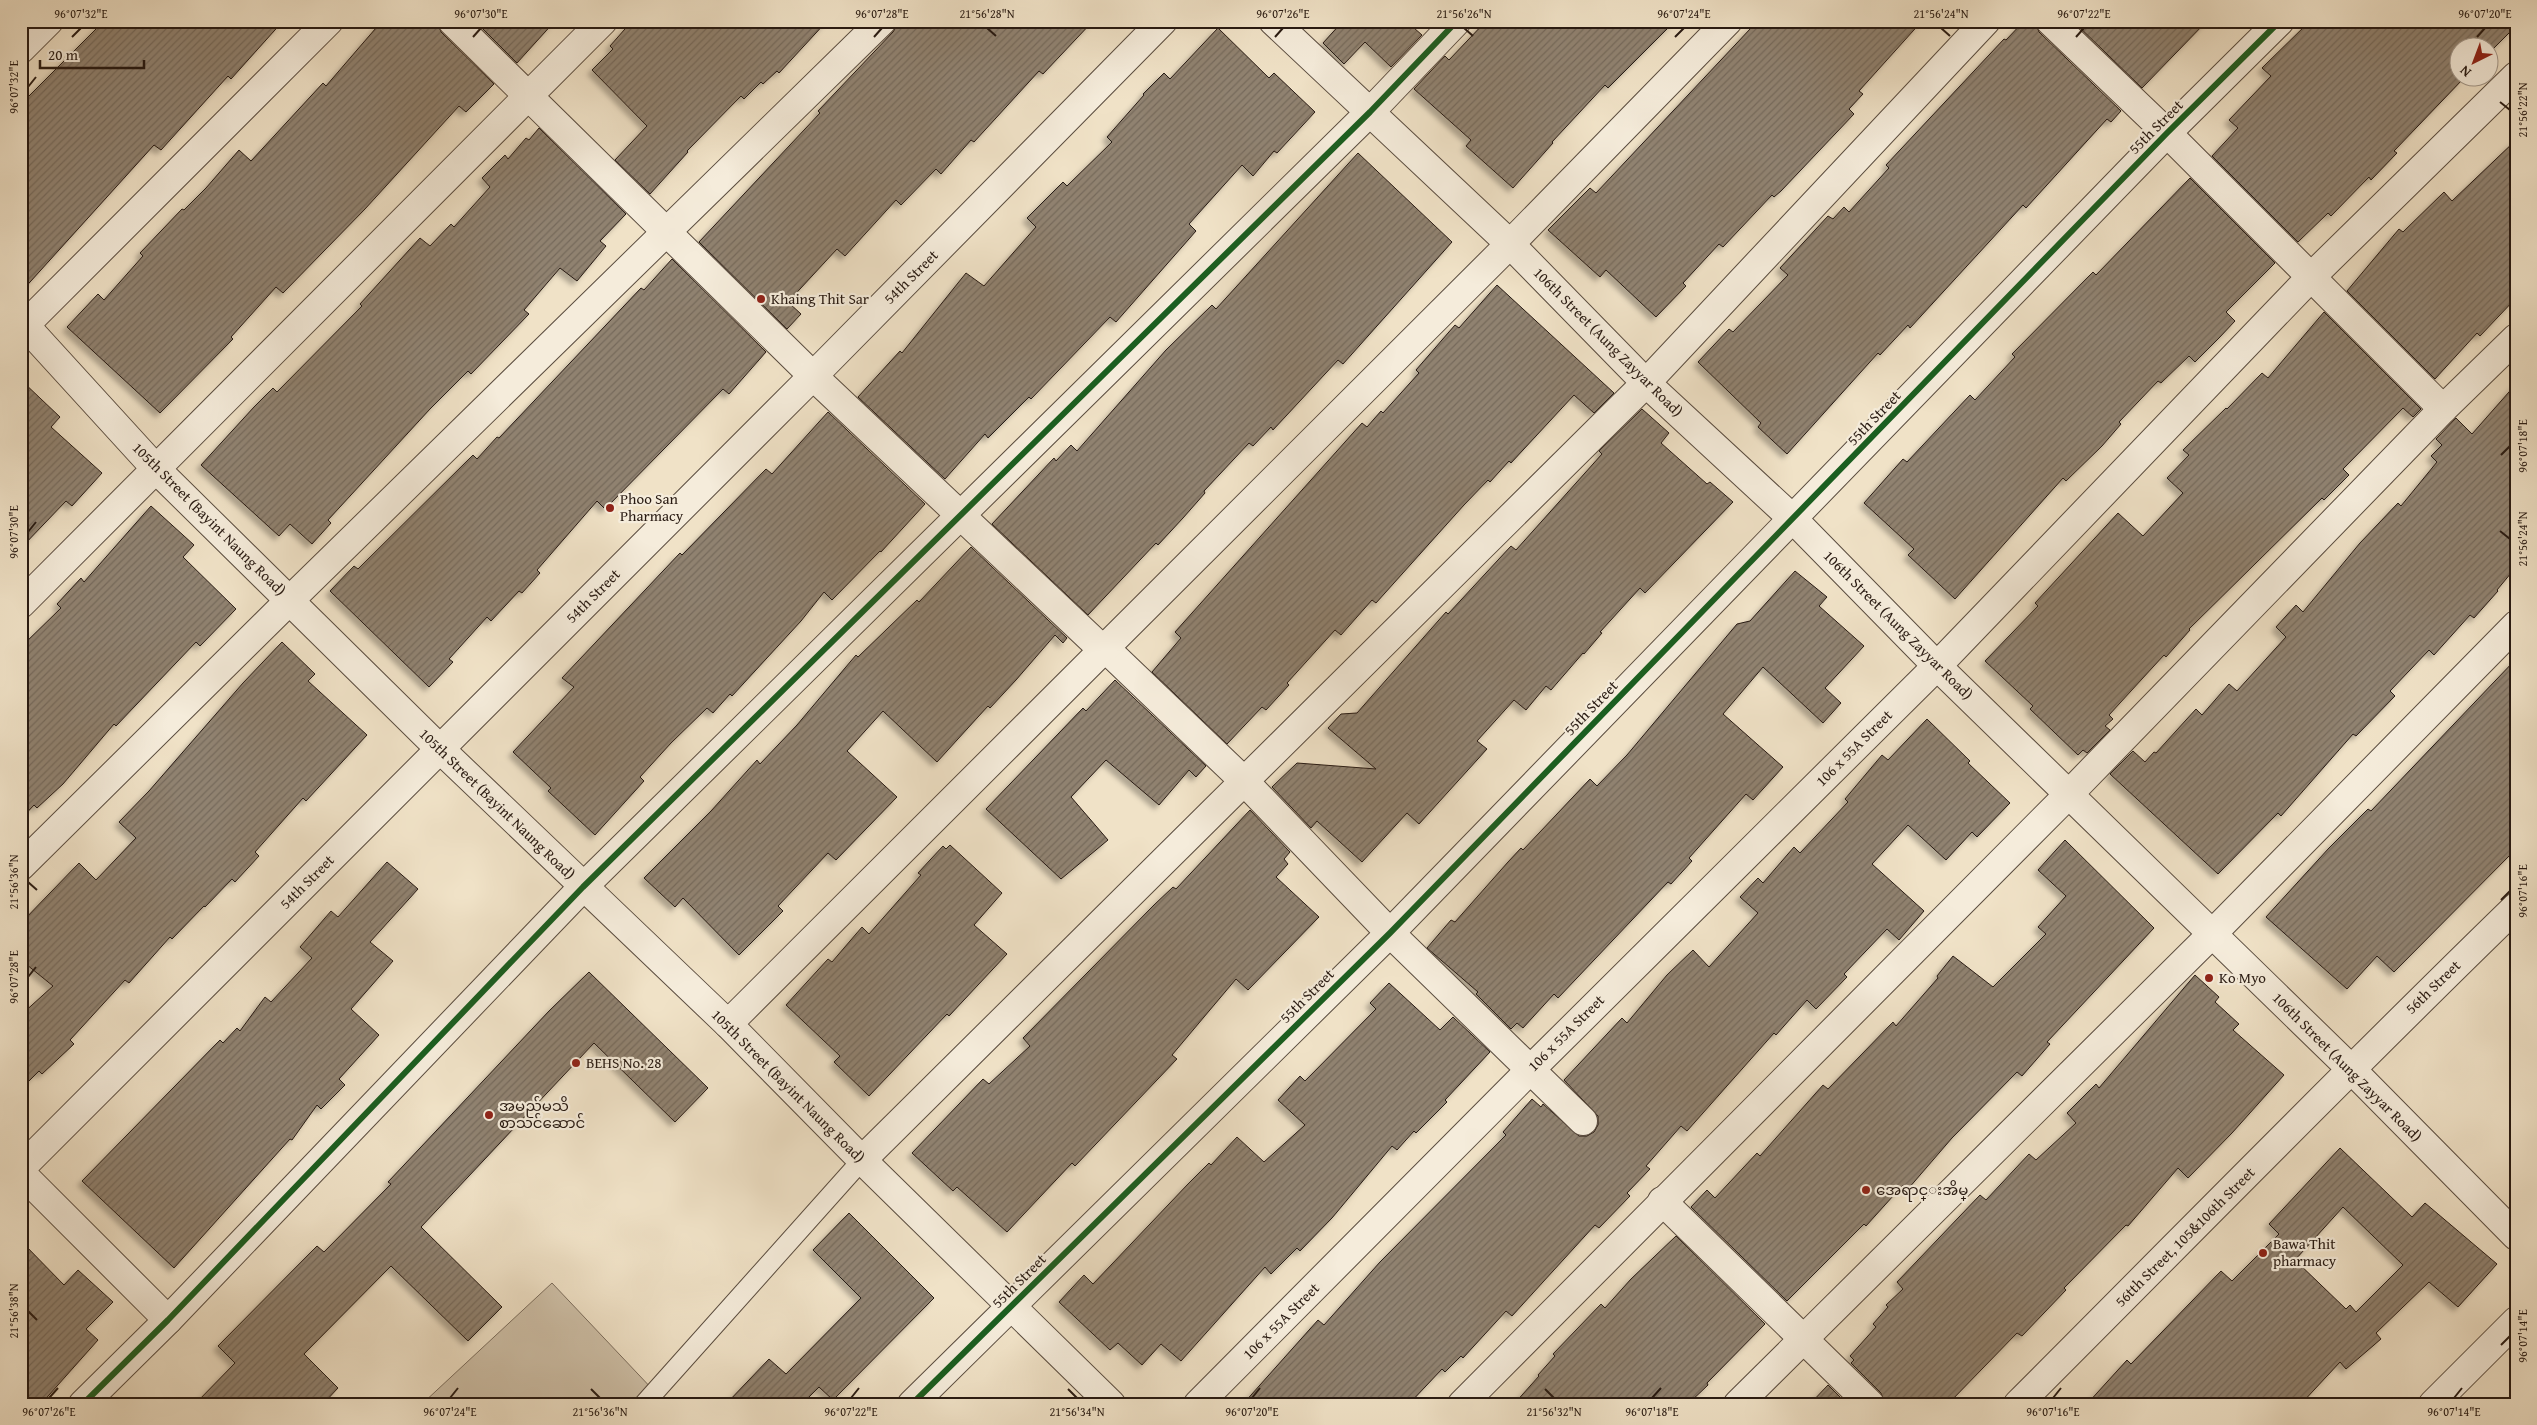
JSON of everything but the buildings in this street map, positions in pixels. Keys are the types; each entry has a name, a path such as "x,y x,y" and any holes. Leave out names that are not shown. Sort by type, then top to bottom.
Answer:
{"street":[{"path":"21,49 49,21"},
{"path":"23,325 329,21"},
{"path":"452,21 813,376 1245,782 1390,933 1529,1071 1583,1121"},
{"path":"21,604 157,470 603,21"},
{"path":"21,866 882,21"},
{"name":"54th Street","path":"21,1168 813,376 1163,21"},
{"name":"106th Street (Aung Zayyar Road)","path":"1273,21 1510,244 1646,383 1794,519 1937,666 2350,1068 2516,1236"},
{"path":"83,1404 168,1320 583,887 1370,112 1457,21"},
{"path":"728,1024 1510,244 1728,21"},
{"path":"862,1160 1646,383 1986,21"},
{"path":"2050,21 2167,133 2310,278 2443,408"},
{"name":"55th Street","path":"912,1404 1390,933 2167,133 2280,21"},
{"name":"106 x 55A Street","path":"1198,1404 1529,1071 1937,666 2310,278 2516,76"},
{"name":"105th Street (Bayint Naung Road)","path":"23,325 157,470 583,887 728,1024 862,1160 1111,1404"},
{"path":"1462,1404 2068,794 2443,408 2516,338"},
{"path":"1738,1404 2212,934 2516,624"},
{"name":"56th Street","path":"2350,1068 2516,907"},
{"name":"56tth Street, 105&106th Street","path":"2018,1404 2228,1194 2350,1068"},
{"path":"21,1173 168,1320"},
{"path":"1662,1201 1870,1404"},
{"path":"2433,1404 2516,1321"}],"lane":[{"path":"644,1404 862,1160"}],"shaded area":[{"path":"552,1283 655,1392 643,1404 422,1404"}],"cycle path":[{"path":"83,1404 168,1320 583,887 1370,112 1457,21"},
{"path":"912,1404 1390,933 2167,133 2280,21"}],"place":[{"name":"Khaing Thit Sar","path":"761,299"},
{"name":"Phoo San Pharmacy","path":"610,508"},
{"name":"Ko Myo","path":"2209,978"},
{"name":"BEHS No. 28","path":"576,1063"},
{"name":"အမည်မသိ စာသင်ဆောင်","path":"489,1115"},
{"name":"အေရာင္းအိမ္","path":"1866,1190"},
{"name":"Bawa Thit pharmacy","path":"2263,1253"}]}
